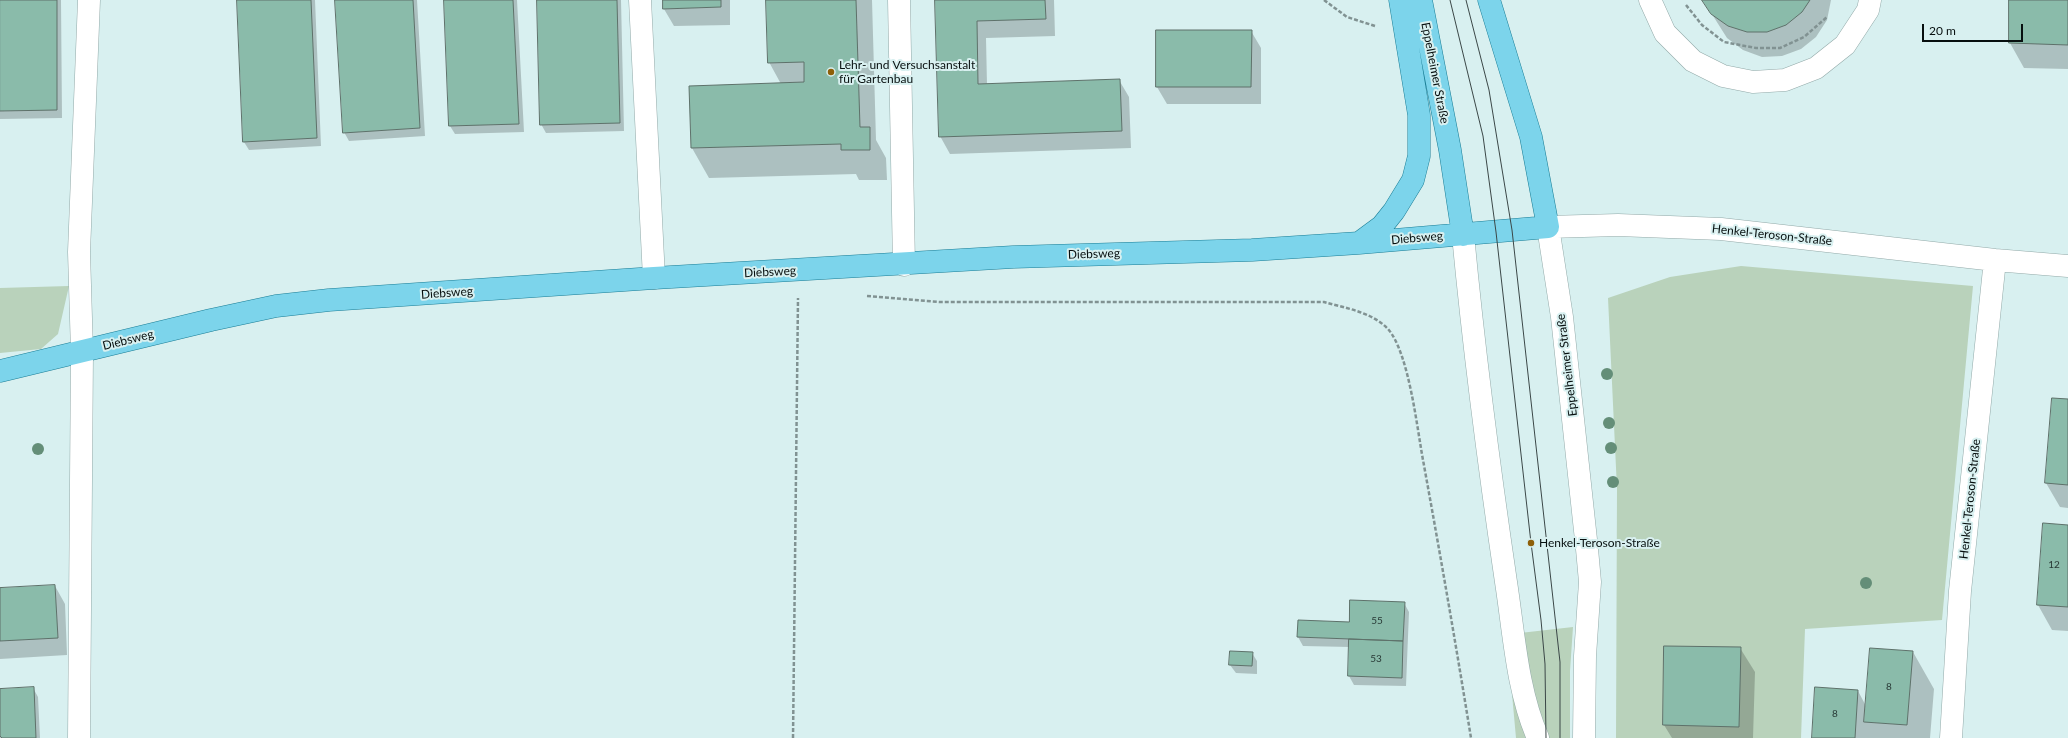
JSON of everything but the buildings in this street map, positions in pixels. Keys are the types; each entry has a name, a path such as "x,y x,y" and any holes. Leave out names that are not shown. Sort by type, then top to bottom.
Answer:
{"main road":[{"path":"1359,243 1382,226 1394,211 1413,180 1419,156 1419,115 1400,0"},
{"name":"Eppelheimer Straße","path":"1421,0 1450,150 1463,235"},
{"name":"Eppelheimer Straße","path":"1488,0 1532,137 1548,227"},
{"name":"Diebsweg","path":"0,371 211,320 276,306 329,300 654,278 904,265 1055,255 1252,250 1463,235 1548,227"}],"street":[{"path":"79,738 82,352 79,252 89,0"},
{"path":"640,0 654,278"},
{"path":"899,0 904,265"},
{"path":"1650,0 1665,32 1693,61 1723,76 1753,82 1785,80 1816,68 1845,45 1868,10 1870,0"},
{"name":"Henkel-Teroson-Straße","path":"1548,227 1618,225 1721,229 1995,260 2068,266"},
{"name":"Eppelheimer Straße","path":"1548,227 1562,317 1590,582 1585,656 1584,738"},
{"name":"Eppelheimer Straße","path":"1463,235 1492,487 1518,664 1529,718 1538,738"},
{"name":"Henkel-Teroson-Straße","path":"1951,738 1960,591 1995,260"}],"path":[{"path":"1324,0 1347,17 1378,28"},
{"path":"1682,0 1702,25 1724,42 1756,48 1780,48 1804,37 1830,14"},
{"path":"793,738 799,271"},
{"path":"859,296 940,302 1324,302 1365,314 1388,329 1397,345 1408,378 1439,547 1471,738"}],"green space":[{"path":"1741,266 1973,286 1942,620 1805,629 1801,738 1616,738 1617,489 1608,298 1670,277"},
{"path":"69,286 58,334 41,349 0,353 0,288"},
{"path":"1573,627 1570,671 1570,738 1545,738 1520,633"},
{"path":"1512,694 1528,738 1516,738"}],"tram line":[{"path":"1450,0 1483,136 1496,232 1541,620 1545,664 1546,738"},
{"path":"1466,0 1489,90 1512,230 1560,662 1560,738"}],"place":[{"name":"Lehr- und Versuchsanstalt für Gartenbau","path":"831,72"},
{"name":"Henkel-Teroson-Straße","path":"1531,543"}]}
